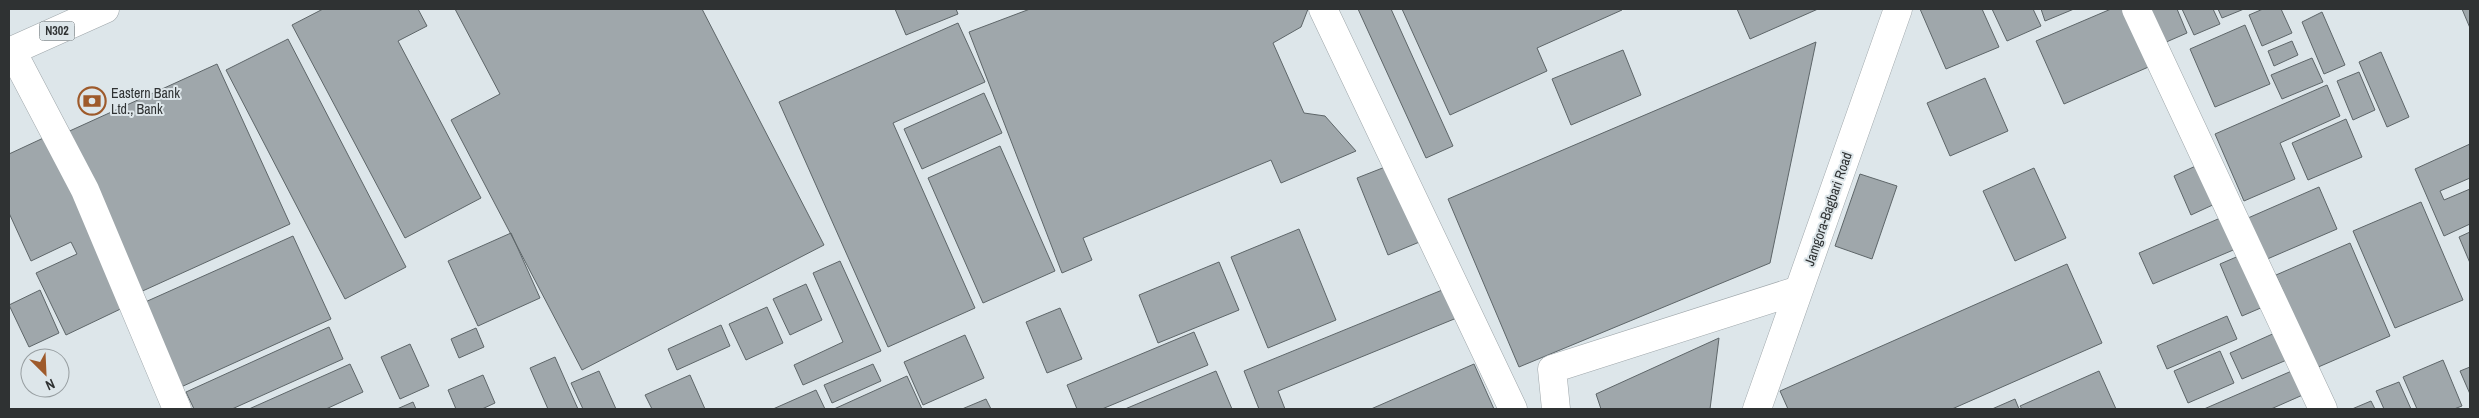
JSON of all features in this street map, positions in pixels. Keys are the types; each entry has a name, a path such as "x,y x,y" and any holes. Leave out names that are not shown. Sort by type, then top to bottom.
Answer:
{"main road":[{"name":"N302","path":"10,52 105,9"},
{"path":"1323,9 1513,409"},
{"name":"Jamgora-Bagbari Road","path":"1757,409 1898,9"},
{"path":"2136,9 2323,409"},
{"path":"10,52 85,190 177,409"},
{"path":"1556,409 1552,369 1799,290"}],"building":[{"path":"323,9 418,9 427,26 398,41 481,198 405,238 292,25"},
{"path":"455,9 702,9 824,245 582,370 451,120 500,94"},
{"path":"895,9 956,9 958,14 906,35"},
{"path":"1030,9 1308,9 1301,27 1273,43 1304,113 1325,116 1356,151 1281,183 1271,160 1083,238 1092,260 1062,273 969,32"},
{"path":"1358,9 1391,9 1453,146 1426,158"},
{"path":"1402,9 1622,10 1537,48 1547,71 1450,115"},
{"path":"1737,9 1818,9 1750,39"},
{"path":"1920,9 1982,9 1999,47 1946,69"},
{"path":"1992,9 2033,9 2041,26 2007,41"},
{"path":"2041,9 2074,9 2045,21"},
{"path":"2111,9 2128,9 2153,65 2064,104 2036,41"},
{"path":"2149,9 2177,9 2187,33 2164,43"},
{"path":"2182,9 2213,9 2220,24 2194,35"},
{"path":"2218,9 2244,9 2222,18"},
{"path":"2263,9 2281,9 2292,33 2262,46 2249,15"},
{"path":"2462,9 2470,9 2470,28"},
{"path":"2322,12 2345,65 2324,74 2302,22"},
{"path":"958,23 985,82 893,123 975,308 888,347 779,102"},
{"path":"2245,25 2270,84 2215,107 2190,49"},
{"path":"288,39 406,267 345,299 226,70"},
{"path":"2292,41 2298,55 2274,66 2268,51"},
{"path":"1816,42 1770,263 1519,367 1448,199"},
{"path":"1623,50 1641,95 1571,125 1552,79"},
{"path":"2381,52 2409,117 2387,127 2359,62"},
{"path":"2312,58 2323,82 2282,99 2271,75"},
{"path":"217,64 290,224 136,294 63,134"},
{"path":"2359,72 2375,110 2353,120 2337,81"},
{"path":"1985,78 2008,131 1950,156 1927,103"},
{"path":"2327,85 2340,116 2280,143 2295,179 2244,201 2215,134"},
{"path":"984,93 1002,133 922,169 904,129"},
{"path":"2346,119 2362,157 2308,180 2292,143"},
{"path":"52,134 131,304 66,335 36,273 77,254 71,242 31,261 9,213 9,154"},
{"path":"2470,144 2470,178 2440,191 2444,200 2470,189 2470,224 2444,236 2415,169"},
{"path":"1000,146 1055,271 983,303 928,178"},
{"path":"1403,160 1434,236 1388,255 1357,178"},
{"path":"2200,164 2217,203 2191,215 2174,176"},
{"path":"2034,168 2066,238 2015,261 1983,191"},
{"path":"1860,174 1897,186 1872,259 1835,246"},
{"path":"2319,187 2337,229 2265,260 2248,218"},
{"path":"2421,202 2463,300 2395,328 2353,231"},
{"path":"2225,216 2238,248 2153,284 2139,253"},
{"path":"1299,229 1336,320 1268,348 1231,257"},
{"path":"2470,232 2470,263 2459,237"},
{"path":"511,233 540,298 478,326 448,261"},
{"path":"293,236 331,319 181,387 143,303"},
{"path":"2350,243 2390,336 2316,368 2276,275"},
{"path":"2248,252 2270,304 2242,316 2220,264"},
{"path":"840,261 881,351 803,385 794,365 843,342 813,273"},
{"path":"1219,262 1239,310 1158,343 1139,295"},
{"path":"2067,264 2102,343 1952,409 1788,409 1780,391"},
{"path":"806,284 822,320 790,335 773,299"},
{"path":"1452,286 1464,315 1278,391 1285,409 1259,409 1244,371"},
{"path":"40,290 59,333 29,347 9,305"},
{"path":"767,307 783,343 746,360 729,324"},
{"path":"1060,308 1082,359 1047,373 1026,322"},
{"path":"2227,316 2237,339 2167,369 2157,346"},
{"path":"721,325 730,346 677,370 668,349"},
{"path":"329,327 343,359 232,409 194,409 186,392"},
{"path":"476,328 484,347 459,358 451,339"},
{"path":"1194,332 1208,365 1102,409 1077,409 1067,385"},
{"path":"2277,332 2289,359 2242,379 2230,353"},
{"path":"965,335 984,378 923,405 904,362"},
{"path":"1719,338 1710,409 1601,409 1596,394"},
{"path":"410,344 429,386 400,399 381,357"},
{"path":"2220,351 2234,383 2188,403 2174,371"},
{"path":"555,357 578,409 548,409 530,368"},
{"path":"2443,360 2462,406 2454,409 2417,409 2403,377"},
{"path":"350,364 363,392 326,409 249,409"},
{"path":"873,364 881,381 832,403 824,385"},
{"path":"1474,364 1494,409 1371,409"},
{"path":"2470,367 2470,394 2460,371"},
{"path":"2294,370 2305,394 2271,409 2204,409"},
{"path":"599,371 616,409 583,409 571,383"},
{"path":"1216,371 1232,409 1125,409"},
{"path":"2099,371 2116,409 2022,409 2020,406"},
{"path":"483,375 495,403 482,409 456,409 448,390"},
{"path":"690,375 705,409 652,409 645,395"},
{"path":"907,376 922,409 834,409"},
{"path":"2399,382 2411,409 2384,409 2376,391"},
{"path":"816,390 825,409 773,409"},
{"path":"986,399 991,409 962,409"},
{"path":"2015,399 2019,409 1992,409"},
{"path":"2371,401 2375,409 2352,409"},
{"path":"413,402 416,409 397,409"}],"place":[{"name":"Eastern Bank Ltd., Bank","path":"92,101"}]}
